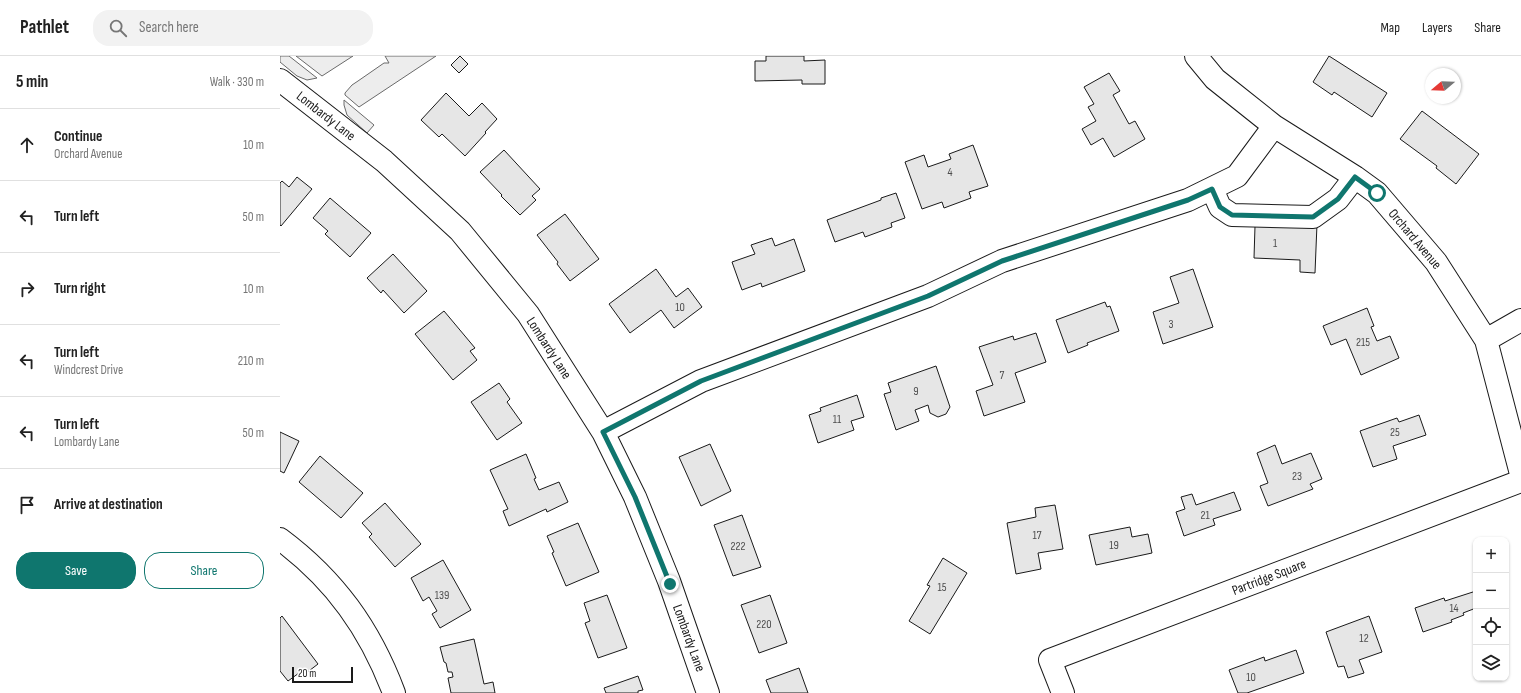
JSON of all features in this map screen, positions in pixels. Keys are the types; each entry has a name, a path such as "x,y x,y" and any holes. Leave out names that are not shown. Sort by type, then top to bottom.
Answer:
{"street":[{"name":"Orchard Avenue","path":"1196,56 1215,79 1274,126 1355,177 1377,193 1436,262 1486,340 1521,474"},
{"name":"Lombardy Lane","path":"280,80 384,161 460,231 528,314 603,432 635,497 651,536 708,693"},
{"path":"603,432 701,381 928,296 1002,261 1188,200 1237,176 1274,126"},
{"path":"1212,189 1220,207 1232,215 1313,217 1338,199 1355,177"},
{"path":"1486,340 1521,320"},
{"name":"Partridge Square","path":"1063,693 1050,660 1521,481"},
{"path":"280,539 316,569 345,600 372,643 394,693"}],"shaded area":[{"path":"280,56 289,56 317,78 307,80 297,76 280,62"},
{"path":"296,56 353,56 322,76"},
{"path":"385,56 436,56 359,107 345,95 345,93 352,85 384,63 389,63"},
{"path":"344,100 374,125 367,133 347,115"}],"building":[{"path":"460,56 468,64 459,73 451,65"},
{"path":"766,56 804,56 804,61 825,60 825,84 802,84 802,80 755,81 755,61 766,61"},
{"path":"1329,56 1387,93 1372,117 1334,92 1332,95 1313,82"},
{"path":"1109,73 1120,91 1113,95 1129,124 1135,121 1145,139 1114,157 1103,138 1091,145 1082,129 1096,121 1088,107 1094,104 1084,87"},
{"path":"446,93 469,116 482,103 497,119 465,156 442,134 439,137 421,120"},
{"path":"1422,111 1479,154 1456,184 1436,168 1437,166 1400,139"},
{"path":"973,145 988,186 969,192 971,198 944,208 942,202 922,209 905,162 924,155 928,167 951,159 949,154"},
{"path":"504,150 540,189 532,196 536,200 520,215 480,172"},
{"path":"297,177 312,189 281,226 280,183 282,181 289,187"},
{"path":"896,193 905,218 891,223 892,227 865,237 863,232 835,242 827,220"},
{"path":"330,198 371,233 350,257 325,234 328,231 313,218"},
{"path":"565,214 599,259 570,281 557,264 558,262 537,235"},
{"path":"1317,224 1315,273 1300,272 1300,260 1254,258 1255,226"},
{"path":"772,238 775,246 794,239 805,271 762,287 761,283 742,290 732,262 755,254 751,245"},
{"path":"393,254 427,291 404,313 383,290 381,293 367,278"},
{"path":"656,269 676,297 688,288 702,307 674,328 661,310 630,333 609,304"},
{"path":"1193,269 1213,327 1163,344 1153,312 1179,303 1170,277"},
{"path":"1105,302 1107,307 1110,306 1119,331 1087,343 1088,345 1068,353 1056,320"},
{"path":"1367,308 1374,326 1371,327 1377,341 1390,336 1399,358 1361,375 1346,339 1331,345 1323,326"},
{"path":"444,311 475,348 470,351 477,360 453,380 415,334"},
{"path":"1036,333 1046,362 1015,373 1025,402 984,416 976,391 993,385 979,347 1013,336 1014,340"},
{"path":"936,366 950,407 946,414 938,417 930,413 928,405 915,410 919,421 896,430 884,394 891,392 888,383"},
{"path":"499,383 510,399 507,402 522,423 497,440 471,402"},
{"path":"857,395 864,417 851,421 854,430 818,443 809,415 821,411 820,408"},
{"path":"1419,415 1426,435 1393,446 1397,459 1373,467 1360,431 1397,418 1399,422"},
{"path":"280,432 299,441 284,473 280,471"},
{"path":"710,444 731,491 701,506 679,457"},
{"path":"1275,445 1282,464 1311,453 1322,479 1310,484 1313,489 1268,506 1260,486 1268,483 1257,453"},
{"path":"526,454 536,478 534,479 539,490 559,482 568,502 547,512 546,509 509,526 503,511 508,509 490,470"},
{"path":"320,456 363,493 341,518 299,482"},
{"path":"1234,492 1241,510 1213,519 1215,525 1184,536 1176,512 1185,509 1181,497 1192,494 1196,505"},
{"path":"385,503 421,544 395,567 369,537 372,534 362,523"},
{"path":"1055,505 1063,549 1038,553 1041,569 1016,574 1007,523 1036,517 1035,508"},
{"path":"742,515 761,567 733,576 714,525"},
{"path":"578,523 599,572 566,586 552,553 554,552 547,536"},
{"path":"1130,527 1132,537 1148,534 1152,553 1096,565 1089,535"},
{"path":"943,558 967,573 930,634 909,621 930,586 927,585"},
{"path":"443,560 471,610 440,628 432,614 437,611 429,597 423,601 411,578"},
{"path":"1473,592 1473,609 1463,613 1464,615 1451,620 1452,622 1423,632 1415,608 1444,598 1445,601"},
{"path":"607,595 627,648 598,658 585,623 590,621 584,603"},
{"path":"770,595 787,643 759,653 741,605"},
{"path":"282,616 318,664 301,677 299,673 288,681 280,671 280,618"},
{"path":"1369,616 1382,652 1359,660 1364,673 1348,678 1344,666 1338,667 1326,632"},
{"path":"474,639 484,684 493,682 495,693 451,693 448,678 453,677 452,672 448,672 440,647"},
{"path":"1296,650 1304,673 1247,693 1238,693 1229,670 1264,657 1265,661"},
{"path":"799,668 808,693 771,693 766,680"},
{"path":"638,676 643,690 638,691 638,693 606,693 604,688"}],"route":[{"path":"670,584 635,497 603,432 701,381 928,296 1002,261 1188,200 1212,189 1220,207 1232,215 1313,217 1338,199 1355,177 1377,193"}]}
